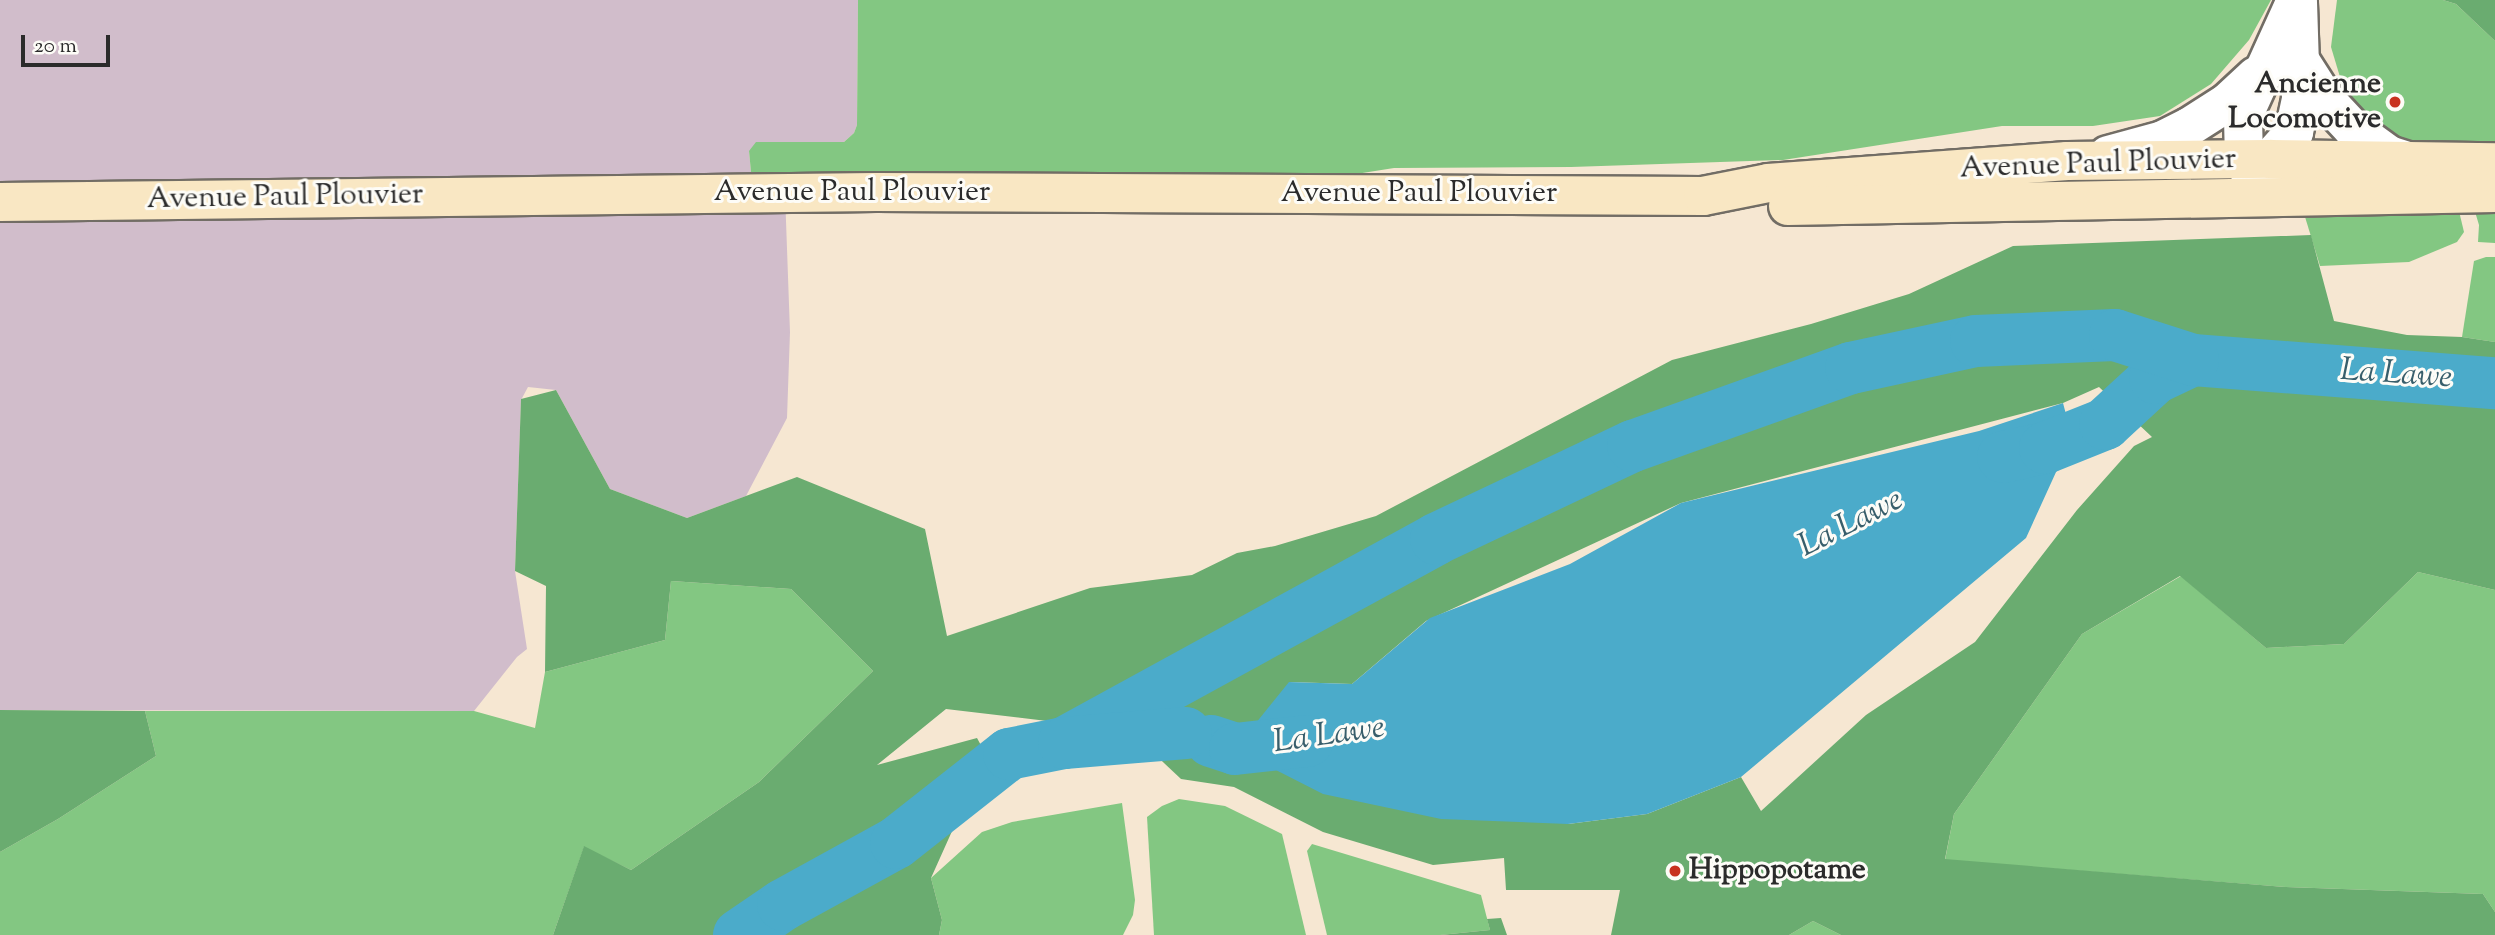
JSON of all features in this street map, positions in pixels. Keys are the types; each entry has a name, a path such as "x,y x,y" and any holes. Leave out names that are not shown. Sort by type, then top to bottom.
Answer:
{"main road":[{"name":"Avenue Paul Plouvier","path":"0,202 876,192 1703,195 1768,183 2067,161 2256,164 2495,162"},
{"name":"Avenue Paul Plouvier","path":"1703,195 1748,206 2495,193"}],"street":[{"path":"2016,201 2085,186 2210,181 2256,164 2294,132 2301,98 2297,0"},
{"path":"2297,0 2264,66 2243,117 2256,164 2302,195"},
{"path":"2301,62 2324,98 2352,128 2389,155 2407,161"},
{"path":"2067,161 2102,156 2163,140 2228,102 2247,88 2264,66"}],"shaded area":[{"path":"0,0 858,0 857,125 854,133 844,142 749,151 751,172 741,193 785,193 790,332 787,418 746,496 687,518 610,489 556,390 528,387 521,400 515,571 527,649 517,657 474,711 0,710"}],"green space":[{"path":"858,0 2271,0 2249,40 2211,84 2160,116 2093,126 2002,126 1783,160 1571,167 1394,168 1337,177 751,172 749,151 756,142 844,142 854,133 857,125"},
{"path":"2337,0 2443,0 2456,4 2495,41 2495,145 2444,145 2404,141 2375,124 2352,101 2340,77 2331,47"},
{"path":"2443,0 2495,0 2495,41 2456,4"},
{"path":"2473,205 2495,205 2495,243 2478,242 2479,225"},
{"path":"2302,207 2458,207 2464,232 2457,242 2409,262 2320,266"},
{"path":"2311,235 2334,321 2407,335 2462,337 2495,342 2495,590 2418,572 2344,644 2266,648 2180,576 2082,634 1954,814 1945,859 2285,887 2483,894 2495,912 2495,935 1841,935 1813,921 1789,935 1611,935 1620,890 1506,890 1504,858 1433,865 1323,832 1234,787 1181,779 1130,731 946,709 877,765 977,738 1002,784 966,800 931,878 942,920 939,935 553,935 584,846 631,870 759,782 873,671 791,589 671,581 665,640 545,672 546,586 515,571 521,399 556,390 610,489 687,518 797,477 925,529 947,636 1090,588 1192,575 1237,553 1275,546 1376,516 1672,360 1811,324 1909,294 2013,246","holes":["2099,387 2152,437 2134,446 2077,510 1975,642 1866,715 1761,811 1741,777 1647,814 1568,824 1289,682 1352,684 1426,621 1681,503 2063,403"]},
{"path":"2495,257 2495,342 2462,337 2474,261"},
{"path":"2418,572 2495,590 2495,912 2483,894 2285,887 1945,860 1954,814 2082,634 2181,576 2266,648 2344,644"},
{"path":"671,581 791,589 873,671 759,782 631,870 584,847 553,935 0,935 0,852 58,819 156,756 145,711 474,711 535,728 545,672 665,640"},
{"path":"0,710 145,711 156,756 58,819 0,852"},
{"path":"1179,799 1225,806 1282,834 1306,935 1154,935 1147,817 1162,806"},
{"path":"1122,803 1135,900 1133,915 1123,935 939,935 942,920 931,878 982,832 1012,822"},
{"path":"1312,844 1481,895 1490,930 1440,935 1327,935 1307,851"},
{"path":"1501,918 1507,935 1440,935 1490,930 1487,919"},
{"path":"1813,921 1841,935 1789,935"}],"water":[{"path":"2063,403 2072,437 2026,538 1741,777 1647,814 1568,824 1441,819 1323,794 1235,749 1289,682 1352,684 1430,618 1570,564 1681,503 1979,431"}],"waterway":[{"path":"1064,743 1436,539 1633,446 1851,368 1976,341 2115,335 2193,360"},
{"name":"La Lawe","path":"2003,457 2045,448 2105,424 2155,378 2193,360 2495,383"},
{"name":"La Lawe","path":"739,935 783,905 896,843 1009,754 1064,743 1186,733"},
{"name":"La Lawe","path":"1211,741 1235,749 1308,741"}],"place":[{"name":"Ancienne Locomotive","path":"2395,102"},
{"name":"Hippopotame","path":"1675,871"}]}
